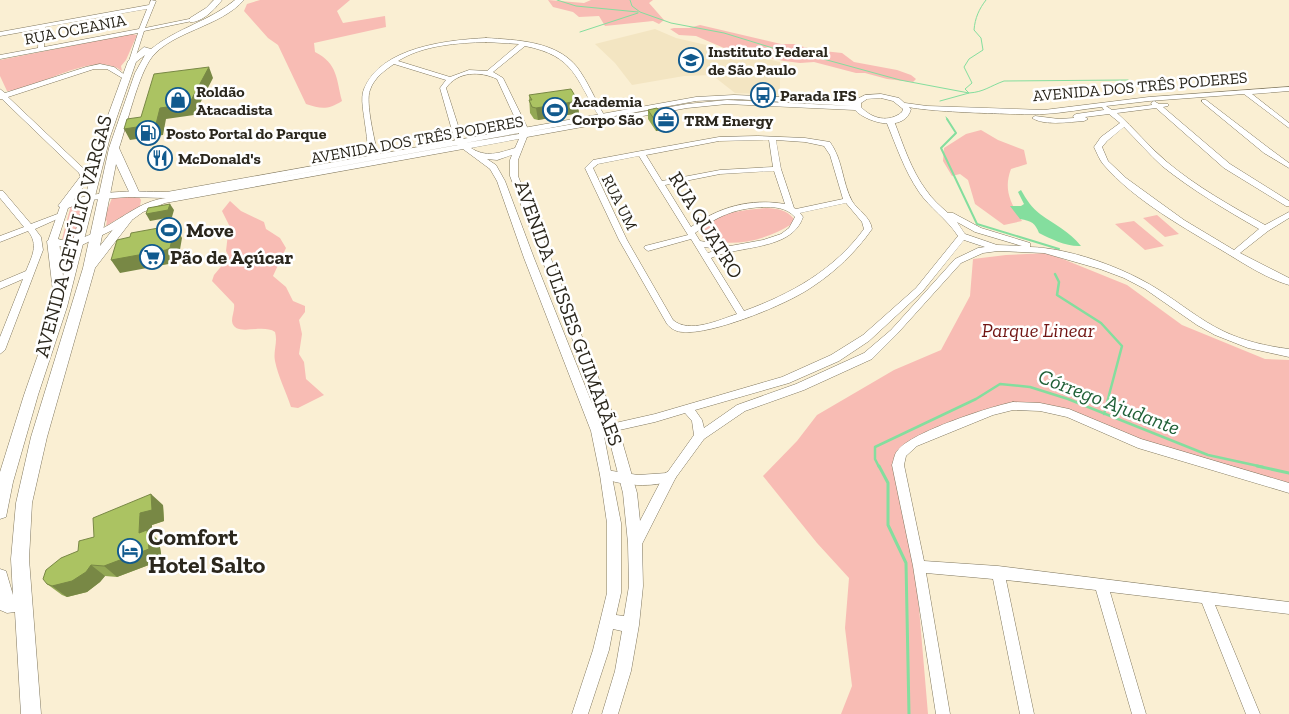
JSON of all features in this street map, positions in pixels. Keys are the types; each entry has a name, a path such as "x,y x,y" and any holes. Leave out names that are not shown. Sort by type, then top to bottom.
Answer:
{"main road":[{"path":"132,61 154,43 209,10 217,1 220,8 237,3"},
{"name":"AVENIDA GETÚLIO VARGAS","path":"1,501 31,395 61,307 79,244 139,73 149,54 165,42 237,3"},
{"path":"149,54 150,50 177,33 176,29"},
{"name":"AVENIDA GETÚLIO VARGAS","path":"31,714 21,600 20,559 24,503 39,437 89,268 96,235 100,156 104,137 132,61"},
{"path":"114,148 137,194"},
{"path":"62,211 84,176 100,156"},
{"path":"89,268 126,220"},
{"path":"53,241 61,307"},
{"path":"1,501 11,498 17,506 15,534 20,559"},
{"path":"0,577 5,602 7,604 14,604 21,600"}],"street":[{"name":"AVENIDA GETÚLIO VARGAS","path":"132,61 141,31 153,3"},
{"path":"0,34 153,3"},
{"name":"RUA OCEANIA","path":"0,57 194,20"},
{"path":"146,21 149,26 155,28"},
{"path":"41,50 42,26"},
{"name":"RUA OCEANIA","path":"155,28 176,29"},
{"path":"374,156 365,94 376,76 394,62 419,50 452,42 494,39 524,43 550,50 569,62 601,116"},
{"path":"488,73 524,43"},
{"path":"394,62 450,79"},
{"path":"84,176 1,95 88,68 101,66 111,67 126,78"},
{"path":"461,143 443,90 444,85 450,79 470,73 488,73 502,80 523,132"},
{"name":"AVENIDA DOS TRÊS PODERES","path":"905,109 1037,115 1069,113 1100,105 1149,99 1289,89"},
{"path":"1244,91 1289,126"},
{"name":"AVENIDA DOS TRÊS PODERES","path":"1085,110 1096,114 1204,101 1289,95"},
{"path":"879,96 894,99 905,109 898,119 873,119 866,116 857,105 865,97 879,96"},
{"name":"AVENIDA DOS TRÊS PODERES","path":"523,132 601,116 720,97 857,105"},
{"path":"1149,99 1227,166 1289,204"},
{"path":"1204,101 1289,166"},
{"name":"AVENIDA DOS TRÊS PODERES","path":"79,244 126,220 140,210 172,199 461,143 714,103 857,105"},
{"path":"1100,105 1110,111 1155,155 1187,181 1229,209 1265,229"},
{"path":"1037,115 1053,106 1085,110"},
{"path":"1037,115 1073,120 1086,119 1096,114"},
{"path":"890,120 924,194 955,224 962,236 997,248 1003,245 1006,239"},
{"path":"1124,124 1101,142 1098,151 1112,169 1170,215 1234,254 1289,282"},
{"name":"AVENIDA ULISSES GUIMARÃES","path":"523,132 522,143 514,160 514,176 612,427 628,481 636,543 637,569 631,625 623,671 610,714"},
{"path":"1112,134 1121,132 1136,136"},
{"path":"706,257 720,250 770,240 792,230 799,216 786,198 776,169 772,139"},
{"name":"RUA UM","path":"742,315 726,322 685,330 676,327 670,322 627,246 588,170 590,166 596,162 709,140 772,139 816,141 827,144 832,151 840,181 848,200"},
{"name":"AVENIDA DOS TRÊS PODERES","path":"62,211 79,199 137,194 167,195 374,156 461,143"},
{"name":"AVENIDA ULISSES GUIMARÃES","path":"461,143 475,156 493,167 502,181 529,258 597,431 614,523 614,593 601,650 580,714"},
{"path":"475,156 497,157 518,150"},
{"name":"RUA QUATRO","path":"641,153 742,315"},
{"path":"660,184 720,172 776,169"},
{"path":"0,194 37,237 39,245 29,273 4,328 0,350"},
{"path":"137,194 146,202 140,210"},
{"path":"777,205 786,198"},
{"path":"694,237 707,220 720,212 742,207 777,205 793,209 848,200 868,225 866,233 830,270 800,291 766,307 742,315"},
{"path":"941,209 978,230 1096,264 1126,275 1152,289 1198,321 1224,336 1289,353"},
{"name":"AVENIDA GETÚLIO VARGAS","path":"53,241 62,211"},
{"path":"0,239 62,211"},
{"path":"1234,254 1265,229 1289,214"},
{"path":"682,220 707,220"},
{"path":"597,431 655,418 784,380 835,358 866,338 919,290 962,236"},
{"path":"648,248 694,237 732,248"},
{"path":"53,241 65,245 79,244"},
{"path":"636,543 670,477 700,436 740,408 800,387 868,356 894,332 958,261 981,250 997,248 1047,250"},
{"path":"0,286 29,273"},
{"path":"943,714 919,566 898,465 901,454 913,443 991,411 1013,406 1040,407 1069,413 1138,443 1289,488"},
{"path":"687,408 698,420 700,436"},
{"path":"606,475 628,481 650,481 670,477"},
{"path":"919,566 998,572 1289,608"},
{"path":"998,572 1027,714"},
{"path":"1101,584 1139,714"},
{"path":"1206,598 1253,714"},
{"path":"608,621 631,625"}],"shaded area":[{"name":"Instituto Federal de São Paulo","path":"655,29 676,38 780,62 780,95 735,93 712,75 684,76 632,85 615,63 595,44"},
{"path":"1021,190 1037,212 1067,232 1081,246 1065,244 1054,240 1039,233 1032,223 1020,219 1010,206 1021,206 1024,204 1018,192"}],"green space":[{"path":"260,0 350,0 337,11 343,23 385,16 386,27 314,43 315,52 328,61 335,72 342,101 324,108 306,104 278,45 268,38 244,11 247,4"},
{"path":"548,0 584,3 591,0 653,0 649,3 664,20 659,24 653,21 605,26 599,16 579,17 573,12 553,7"},
{"path":"700,25 781,44 794,44 814,50 842,53 854,62 897,70 916,79 913,82 887,79 814,62 784,61 724,48 696,36 679,35 670,29 689,28"},
{"path":"131,34 137,35 126,60 121,66 122,71 110,65 82,67 20,89 7,91 0,76 0,60"},
{"path":"981,130 998,140 1024,150 1027,164 1011,169 1008,184 1009,196 1022,221 1004,225 975,204 968,180 960,174 952,176 943,161 944,148 966,134"},
{"path":"139,197 141,200 140,206 106,226 107,220 102,223 112,198"},
{"path":"84,199 74,241 62,239 71,205"},
{"path":"230,201 241,211 264,222 266,229 280,238 286,248 273,276 286,287 293,301 305,306 305,312 299,320 302,334 299,354 304,362 306,379 324,395 298,408 291,407 278,372 275,361 275,332 263,329 243,330 234,326 232,321 234,304 212,281 214,275 229,257 226,251 229,225 222,211"},
{"path":"766,208 785,211 794,219 792,224 760,238 737,243 725,243 703,238 699,230 713,219 730,213"},
{"path":"1157,215 1179,234 1165,237 1143,218"},
{"path":"1134,221 1164,246 1145,250 1115,224"},
{"name":"Parque Linear","path":"1048,253 1127,285 1182,325 1265,359 1289,360 1289,485 1138,441 1069,411 1013,404 900,452 915,561 928,714 841,714 852,686 845,628 849,578 817,543 763,476 797,441 817,415 894,370 941,350 970,296 973,259"}],"building":[{"path":"209,67 189,104 160,108 156,124 124,129 127,119 141,117 154,74"},
{"path":"571,89 578,101 536,108 532,107 529,100 532,100 529,95"},
{"path":"657,108 666,120 656,122 648,110"},
{"path":"163,146 158,158 148,159 153,147"},
{"path":"170,204 168,210 146,214 148,208"},
{"path":"175,225 170,248 111,260 117,240 130,237 131,233"},
{"path":"151,494 152,510 140,513 139,533 147,530 149,549 104,566 91,565 86,572 72,581 52,586 47,584 43,579 46,570 61,558 78,551 79,541 94,537 93,518"}],"waterway":[{"path":"557,0 576,6 638,12"},
{"path":"630,0 632,6 640,12 671,23 724,33 776,49 816,57 900,80 969,93"},
{"path":"969,93 965,89 972,83 964,67 969,59 983,50 981,38 974,30 978,14 986,0"},
{"path":"580,32 638,13"},
{"path":"969,93 983,90 1004,81 1128,80"},
{"path":"940,101 969,93"},
{"path":"947,119 956,133 941,148 977,224 1059,249"},
{"path":"1055,274 1059,282 1057,295 1101,323 1122,346 1104,413"},
{"name":"Córrego Ajudante","path":"879,467 875,459 875,447 976,399 1000,384 1030,387 1104,413"},
{"name":"Córrego Ajudante","path":"1104,413 1208,455 1263,467"},
{"name":"Córrego Ajudante","path":"879,466 888,483 888,525 906,563 909,714"},
{"name":"Córrego Ajudante","path":"1257,466 1289,473"}],"place":[{"name":"Instituto Federal de São Paulo","path":"691,60"},
{"name":"Parada IFS","path":"763,95"},
{"name":"Roldão Atacadista","path":"178,100"},
{"name":"Academia Corpo São","path":"555,110"},
{"name":"TRM Energy","path":"666,120"},
{"name":"Posto Portal do Parque","path":"148,133"},
{"name":"McDonald's","path":"160,158"},
{"name":"Move","path":"169,230"},
{"name":"Pão de Açúcar","path":"152,257"},
{"name":"Comfort Hotel Salto","path":"130,551"}]}
